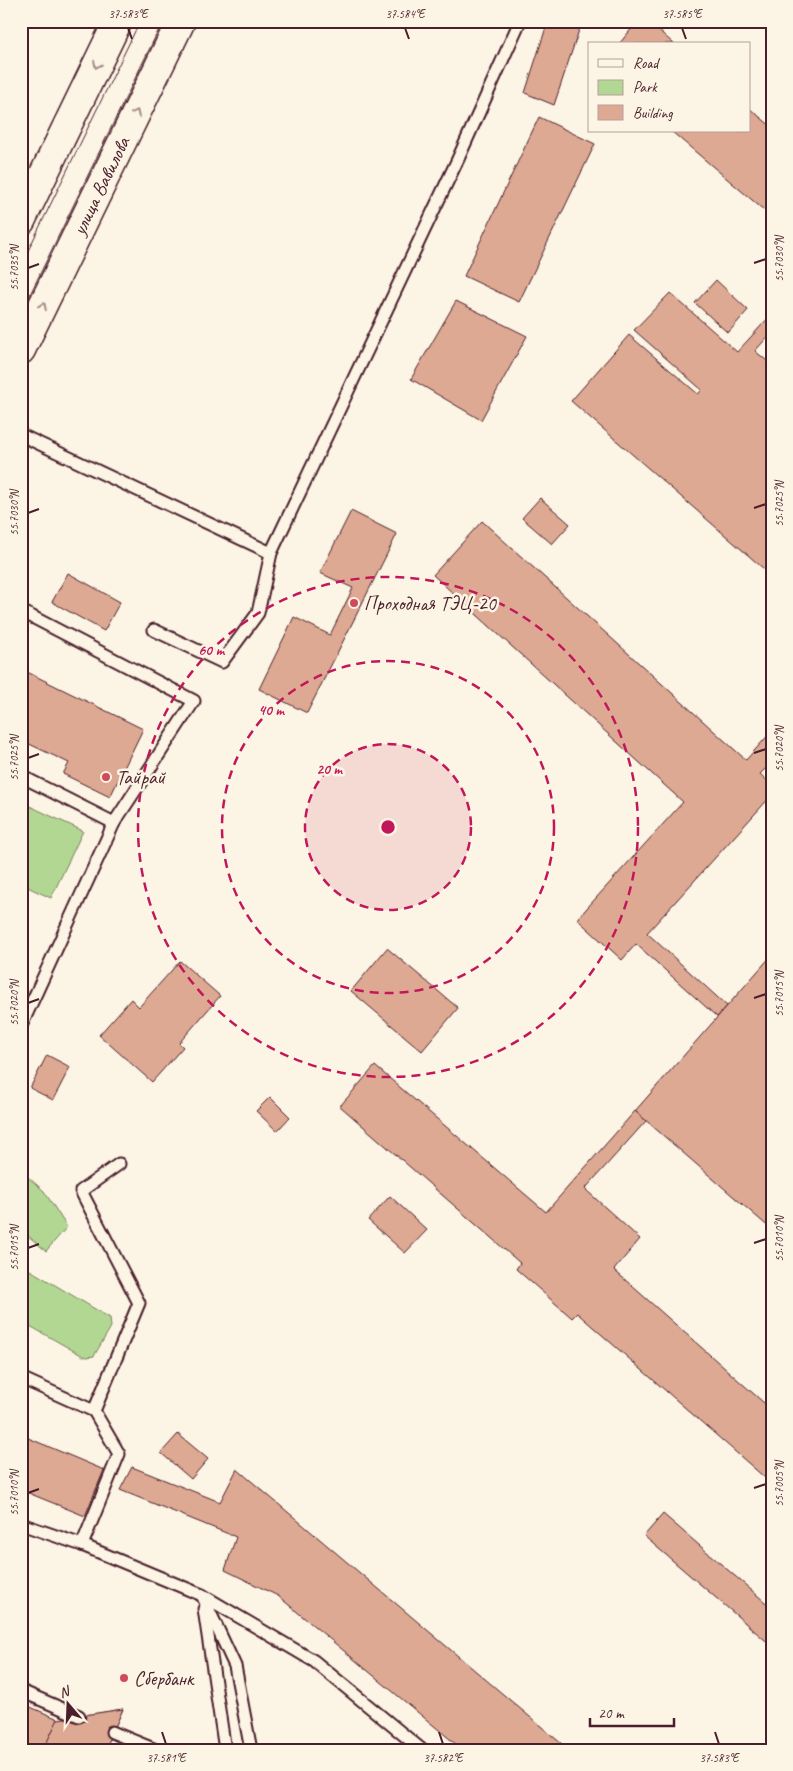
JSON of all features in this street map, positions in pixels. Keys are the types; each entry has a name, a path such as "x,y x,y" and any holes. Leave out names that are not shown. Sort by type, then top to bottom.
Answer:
{"main road":[{"path":"21,221 118,21"},
{"name":"улица Вавилова","path":"21,350 180,21"}],"lane":[{"path":"154,630 222,662 258,612 271,553 458,159 520,21"},
{"path":"21,435 271,553"},
{"path":"21,611 194,701 114,823 21,1026"},
{"path":"21,776 114,823"},
{"path":"94,1411 139,1303 81,1191 119,1164"},
{"path":"21,1378 94,1411 119,1454 82,1545"},
{"path":"21,1524 82,1545 202,1595 314,1661 422,1750"},
{"path":"202,1595 225,1750"},
{"path":"202,1595 235,1666 250,1750"},
{"path":"21,1691 79,1716"},
{"path":"112,1732 156,1750"}],"green space":[{"path":"21,802 83,831 51,898 21,884"},
{"path":"21,1171 44,1191 67,1227 46,1251 21,1230"},
{"path":"21,1270 30,1270 110,1318 111,1327 94,1356 83,1356 21,1321"}],"building":[{"path":"548,21 582,21 554,105 525,93"},
{"path":"582,21 598,21 596,26"},
{"path":"638,21 648,21 672,42 621,42"},
{"path":"750,109 772,127 772,217 672,132 750,132"},
{"path":"539,117 595,144 519,302 464,276"},
{"path":"716,280 748,310 728,333 695,303"},
{"path":"670,293 737,352 772,314 772,332 755,351 772,365 772,576 571,401 629,335 698,394 702,390 634,330"},
{"path":"456,301 527,336 481,420 411,379"},
{"path":"540,498 570,524 552,544 522,518"},
{"name":"Проходная ТЭЦ-20","path":"351,511 397,534 307,713 259,689 294,617 330,635 353,588 320,573"},
{"path":"482,521 746,760 772,731 772,762 760,774 772,785 772,795 647,933 727,1006 717,1017 636,944 622,960 577,919 683,802 433,575"},
{"path":"68,573 120,602 104,631 52,602"},
{"path":"21,669 143,729 110,797 63,774 69,763 21,740"},
{"path":"387,948 458,1008 422,1051 351,991"},
{"path":"772,955 772,1230 635,1111"},
{"path":"180,961 220,996 179,1043 183,1047 152,1082 99,1035 131,999 139,1007"},
{"path":"47,1055 70,1067 53,1100 30,1088"},
{"path":"375,1066 546,1212 635,1111 646,1121 585,1189 640,1239 614,1270 772,1410 772,1484 577,1313 572,1318 516,1269 520,1263 340,1106"},
{"path":"270,1097 290,1117 277,1131 256,1111"},
{"path":"390,1196 427,1230 405,1253 368,1220"},
{"path":"178,1434 208,1459 191,1479 161,1453"},
{"path":"21,1435 104,1470 85,1516 21,1490"},
{"path":"132,1467 220,1502 237,1469 569,1750 463,1750 278,1596 225,1570 236,1537 120,1490"},
{"path":"663,1514 772,1608 772,1646 644,1536"},
{"path":"21,1703 77,1727 81,1716 123,1709 104,1750 21,1750"},
{"path":"123,1709 105,1750 43,1750 58,1719"}],"tram line":[{"path":"21,265 140,21"},
{"path":"21,313 163,21"}],"place":[{"name":"Проходная ТЭЦ-20","path":"354,603"},
{"name":"Тайрай","path":"106,777"},
{"name":"Сбербанк","path":"124,1678"}]}
